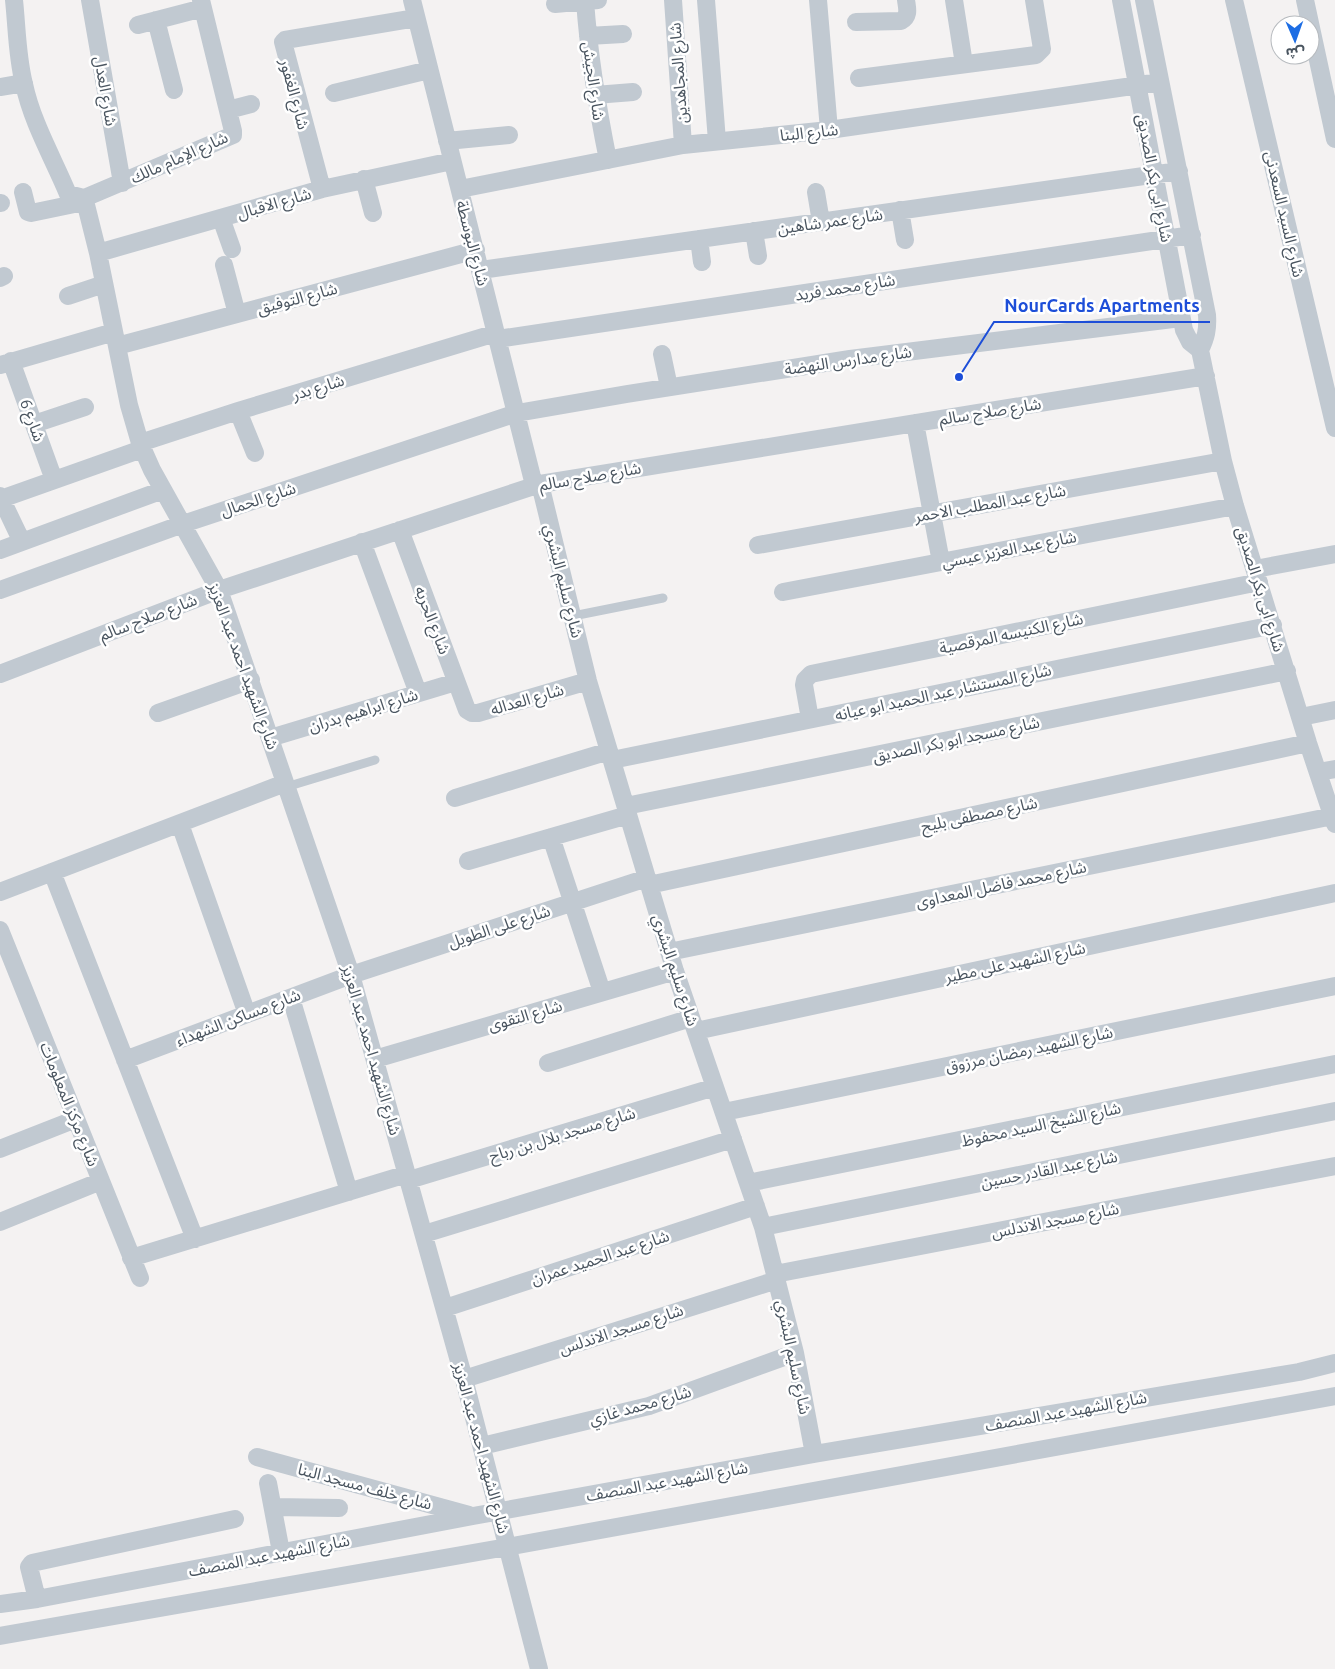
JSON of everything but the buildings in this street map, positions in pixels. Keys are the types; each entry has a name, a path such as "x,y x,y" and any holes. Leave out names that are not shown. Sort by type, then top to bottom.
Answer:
{"street":[{"path":"14,0 24,83 30,104 68,194 83,201"},
{"name":"شارع العدل","path":"90,0 122,183"},
{"name":"شارع البوسطة","path":"412,0 497,336 537,485"},
{"name":"شارع المجاهدين","path":"673,0 683,145"},
{"path":"706,0 717,142"},
{"path":"818,0 830,130"},
{"path":"856,22 904,19 907,13 906,0"},
{"path":"954,0 964,64"},
{"path":"858,78 1036,55 1042,48 1034,0"},
{"name":"شارع ابى بكر الصديق","path":"1121,0 1184,330 1190,342 1200,350 1223,461 1235,506 1308,743 1326,770 1334,820"},
{"name":"شارع ابى بكر الصديق","path":"1144,0 1192,235 1208,328 1200,350"},
{"name":"شارع السيد السعدنى","path":"1234,0 1335,428"},
{"path":"1305,0 1335,139"},
{"path":"560,2 592,1"},
{"name":"شارع الجيش","path":"592,1 588,36 595,96 608,160"},
{"path":"138,25 202,4"},
{"name":"شارع الإمام مالك","path":"23,192 28,212 31,213 83,201 231,137 234,133 202,4"},
{"name":"شارع الغفور","path":"322,189 283,42 285,40 416,18"},
{"path":"156,20 174,90"},
{"path":"588,36 623,34"},
{"path":"334,93 429,70"},
{"name":"شارع البنا","path":"460,189 683,145 830,130 1160,82"},
{"path":"0,88 24,83"},
{"path":"595,96 633,92"},
{"path":"228,110 251,104"},
{"path":"447,141 509,135"},
{"name":"شارع الاقبال","path":"98,253 322,189 452,161"},
{"name":"شارع عمر شاهين","path":"481,270 1178,171"},
{"path":"364,179 373,213"},
{"path":"816,192 821,222"},
{"name":"شارع الشهيد احمد عبد العزيز","path":"83,201 98,253 129,405 141,446 163,490 220,590 351,975 445,1308 539,1669"},
{"path":"900,210 904,240"},
{"path":"221,218 232,249"},
{"path":"754,231 758,256"},
{"name":"شارع محمد فريد","path":"497,336 1192,235"},
{"path":"699,239 702,262"},
{"name":"شارع التوفيق","path":"6,363 237,314 476,250"},
{"path":"224,265 237,314"},
{"path":"68,296 104,284"},
{"name":"شارع مدارس النهضة","path":"517,413 850,359 1181,318"},
{"name":"شارع بدر","path":"1,498 238,411 497,336"},
{"path":"662,354 669,387"},
{"name":"شارع 6","path":"6,363 34,424 54,480"},
{"name":"شارع صلاح سالم","path":"0,674 220,590 537,485 1206,376"},
{"path":"34,424 85,407"},
{"path":"238,411 255,454"},
{"name":"شارع الحمال","path":"0,590 183,524 517,413"},
{"path":"915,424 941,562"},
{"name":"شارع عبد المطلب الاحمر","path":"758,545 1223,461"},
{"name":"شارع سليم البشري","path":"537,485 573,616 588,681 669,952 756,1206 796,1353 814,1454"},
{"path":"0,550 163,490"},
{"path":"1,498 22,542"},
{"name":"شارع عبد العزيز عيسي","path":"783,592 1235,506"},
{"name":"شارع الحريه","path":"400,530 467,710"},
{"path":"362,542 418,693"},
{"name":"شارع الكنيسه المرقصية","path":"810,720 804,685 805,680 811,674 1257,576 1335,554"},
{"name":"شارع المستشار عبد الحميد ابو عيانه","path":"455,798 611,755 810,720 1273,625"},
{"name":"شارع مسجد ابو بكر الصديق","path":"468,861 551,837 627,811 1287,671"},
{"path":"158,713 250,680"},
{"name":"شارع العداله","path":"467,710 475,714 588,681"},
{"name":"شارع ابراهيم بدران","path":"270,738 456,682"},
{"path":"1300,717 1335,710"},
{"name":"شارع مصطفى بليح","path":"648,881 1308,743"},
{"path":"0,892 286,785"},
{"name":"شارع محمد فاضل المعداوى","path":"669,952 1334,820"},
{"path":"180,824 247,1014"},
{"path":"551,837 602,992"},
{"path":"52,872 195,1238"},
{"name":"شارع على الطويل","path":"351,975 572,902 648,881"},
{"name":"شارع الشهيد على مطير","path":"548,1063 693,1024 1335,893"},
{"name":"شارع مركز المعلومات","path":"0,930 140,1278"},
{"name":"شارع التقوى","path":"374,1060 675,971"},
{"name":"شارع مساكن الشهداء","path":"125,1060 351,975"},
{"name":"شارع الشهيد رمضان مرزوق","path":"724,1112 1335,986"},
{"path":"291,998 349,1192"},
{"name":"شارع الشيخ السيد محفوظ","path":"748,1183 1335,1064"},
{"name":"شارع مسجد بلال بن رباح","path":"131,1258 349,1192 408,1177 715,1087"},
{"name":"شارع عبد القادر حسين","path":"762,1227 1335,1111"},
{"path":"0,1148 76,1119"},
{"path":"424,1234 732,1139"},
{"name":"شارع مسجد الاندلس","path":"464,1379 776,1277 1335,1166"},
{"path":"0,1222 100,1181"},
{"name":"شارع عبد الحميد عمران","path":"445,1308 756,1206"},
{"name":"شارع محمد غازي","path":"482,1446 648,1406 796,1353"},
{"name":"شارع الشهيد عبد المنصف","path":"0,1604 37,1599 499,1511 814,1454 1298,1372 1335,1363"},
{"name":"شارع الشهيد عبد المنصف","path":"0,1636 507,1547 1335,1396"},
{"name":"شارع خلف مسجد البنا","path":"257,1457 473,1516"},
{"path":"268,1483 281,1552"},
{"path":"273,1507 339,1508"},
{"path":"37,1599 28,1567 32,1563 235,1519"}],"lane":[{"path":"573,616 663,598"},
{"path":"286,785 375,760"}],"place":[{"name":"NourCards Apartments","path":"959,377"}]}
